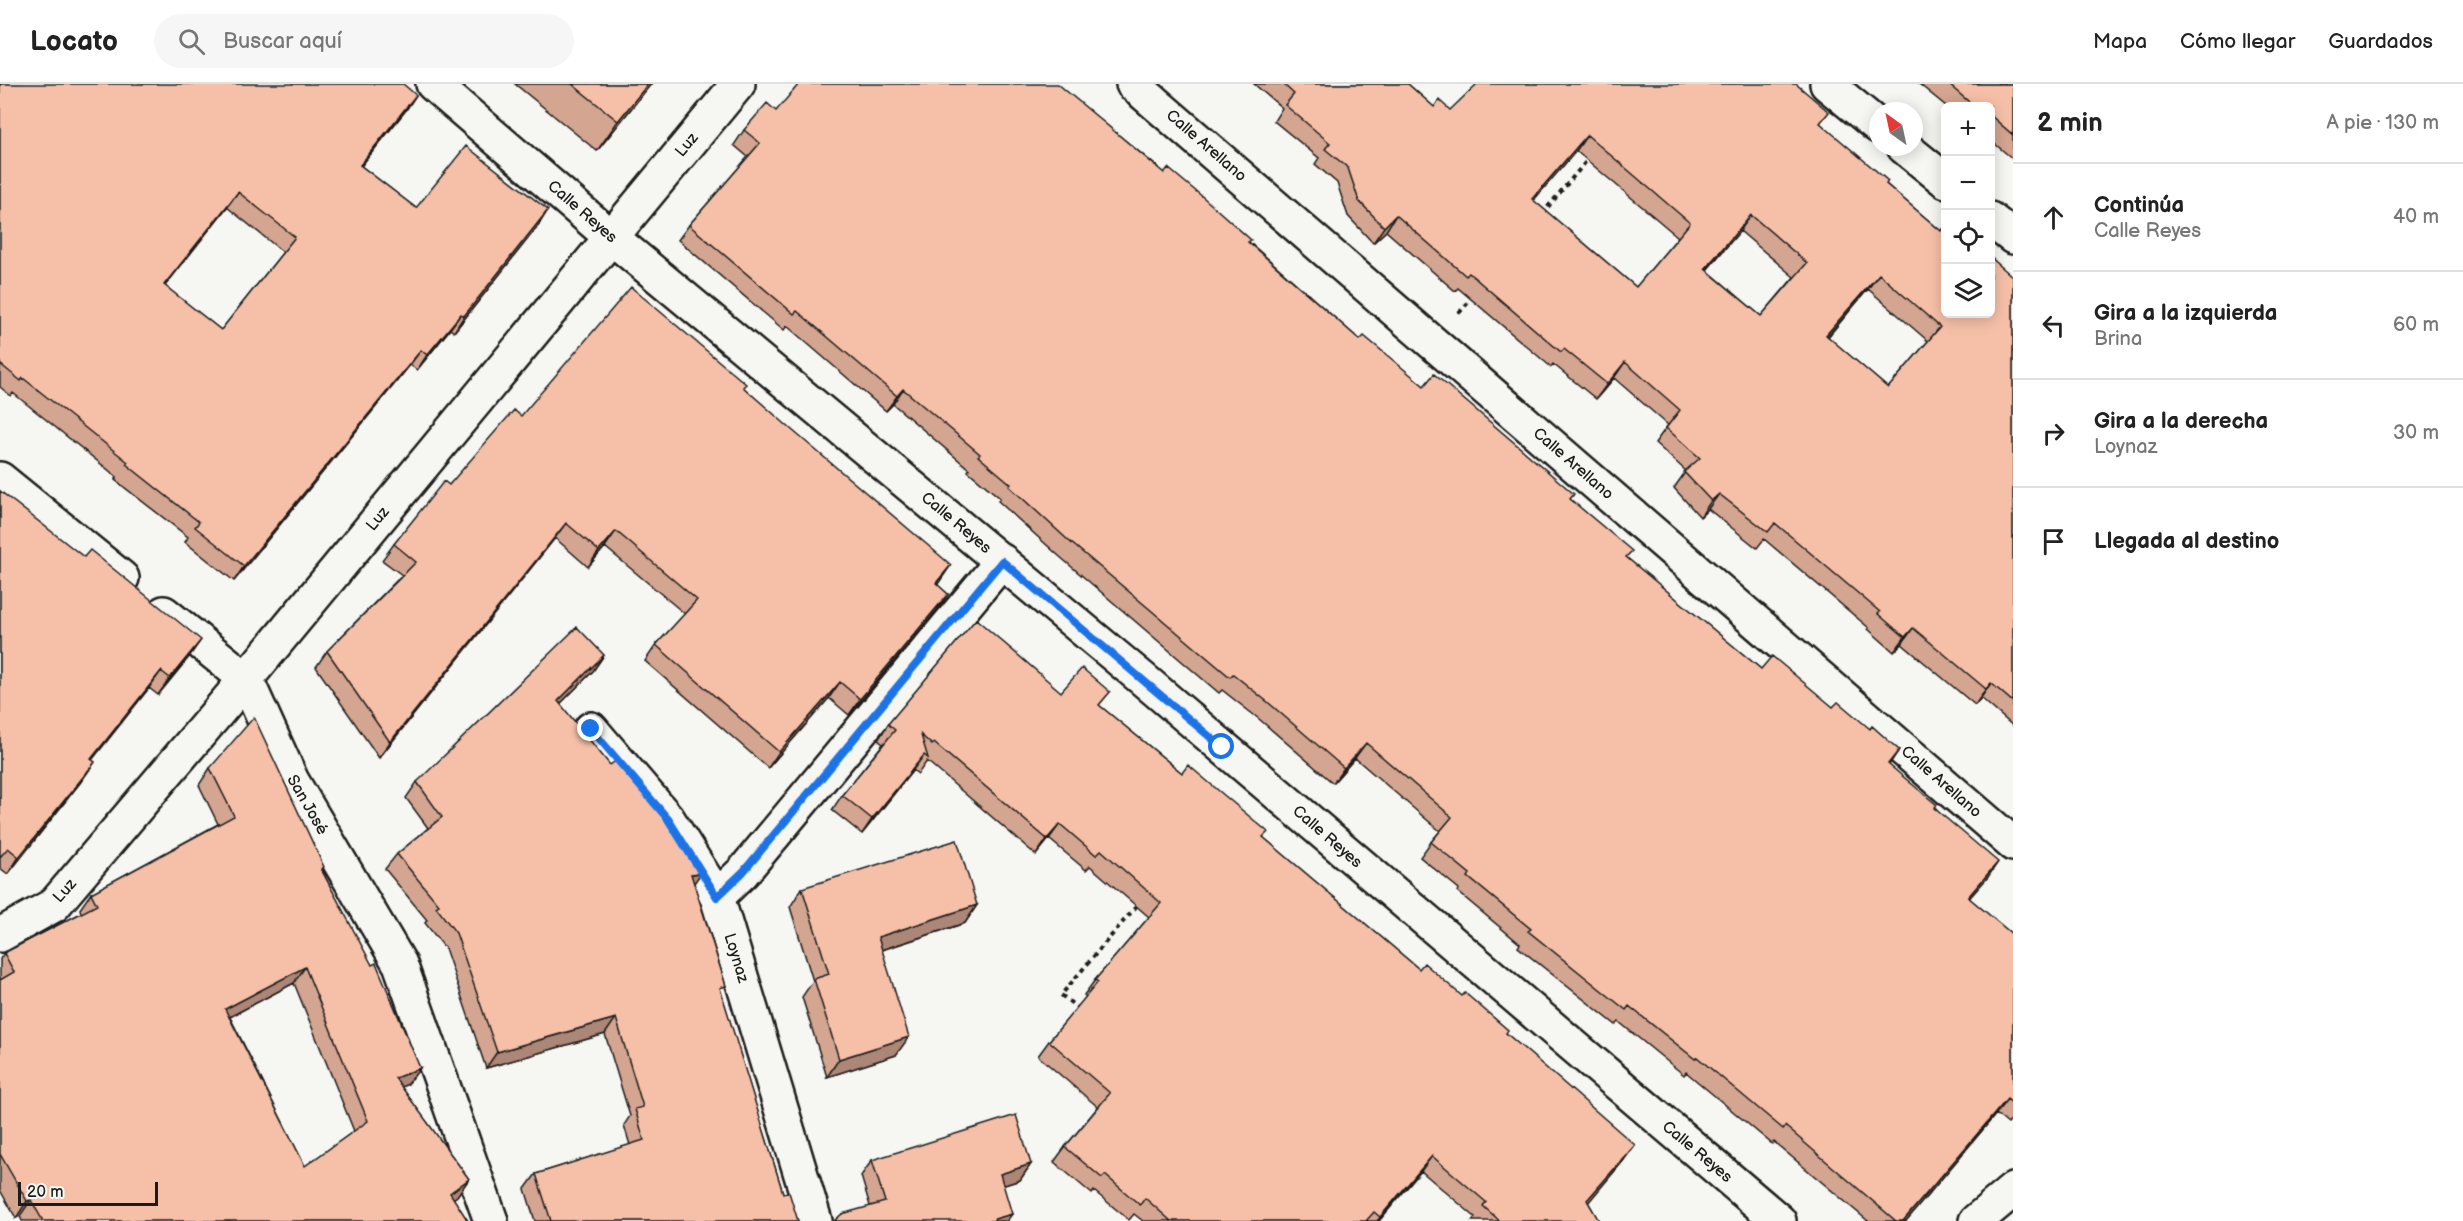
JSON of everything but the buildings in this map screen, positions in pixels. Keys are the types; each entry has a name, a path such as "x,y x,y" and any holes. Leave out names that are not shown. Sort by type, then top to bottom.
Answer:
{"street":[{"name":"Calle Reyes","path":"433,84 611,237 1002,561 1779,1221"},
{"name":"Luz","path":"0,936 54,905 246,679 738,84"},
{"name":"Calle Arellano","path":"1133,84 2013,844"},
{"path":"1827,84 1869,119"},
{"path":"1915,156 1941,178"},
{"path":"1995,223 2013,237"},
{"name":"San José","path":"0,479 246,679 292,782 400,964 491,1221"},
{"path":"717,897 751,862 1002,561"},
{"name":"Loynaz","path":"591,729 668,819 717,897 815,1221"},
{"path":"1976,1221 2013,1190"}],"path":[{"path":"1539,219 1591,156"},
{"path":"1433,344 1478,290"},
{"path":"1080,1010 1061,995 1145,897"}],"route":[{"path":"591,729 668,819 717,897 743,872 1002,561 1222,747"}]}
